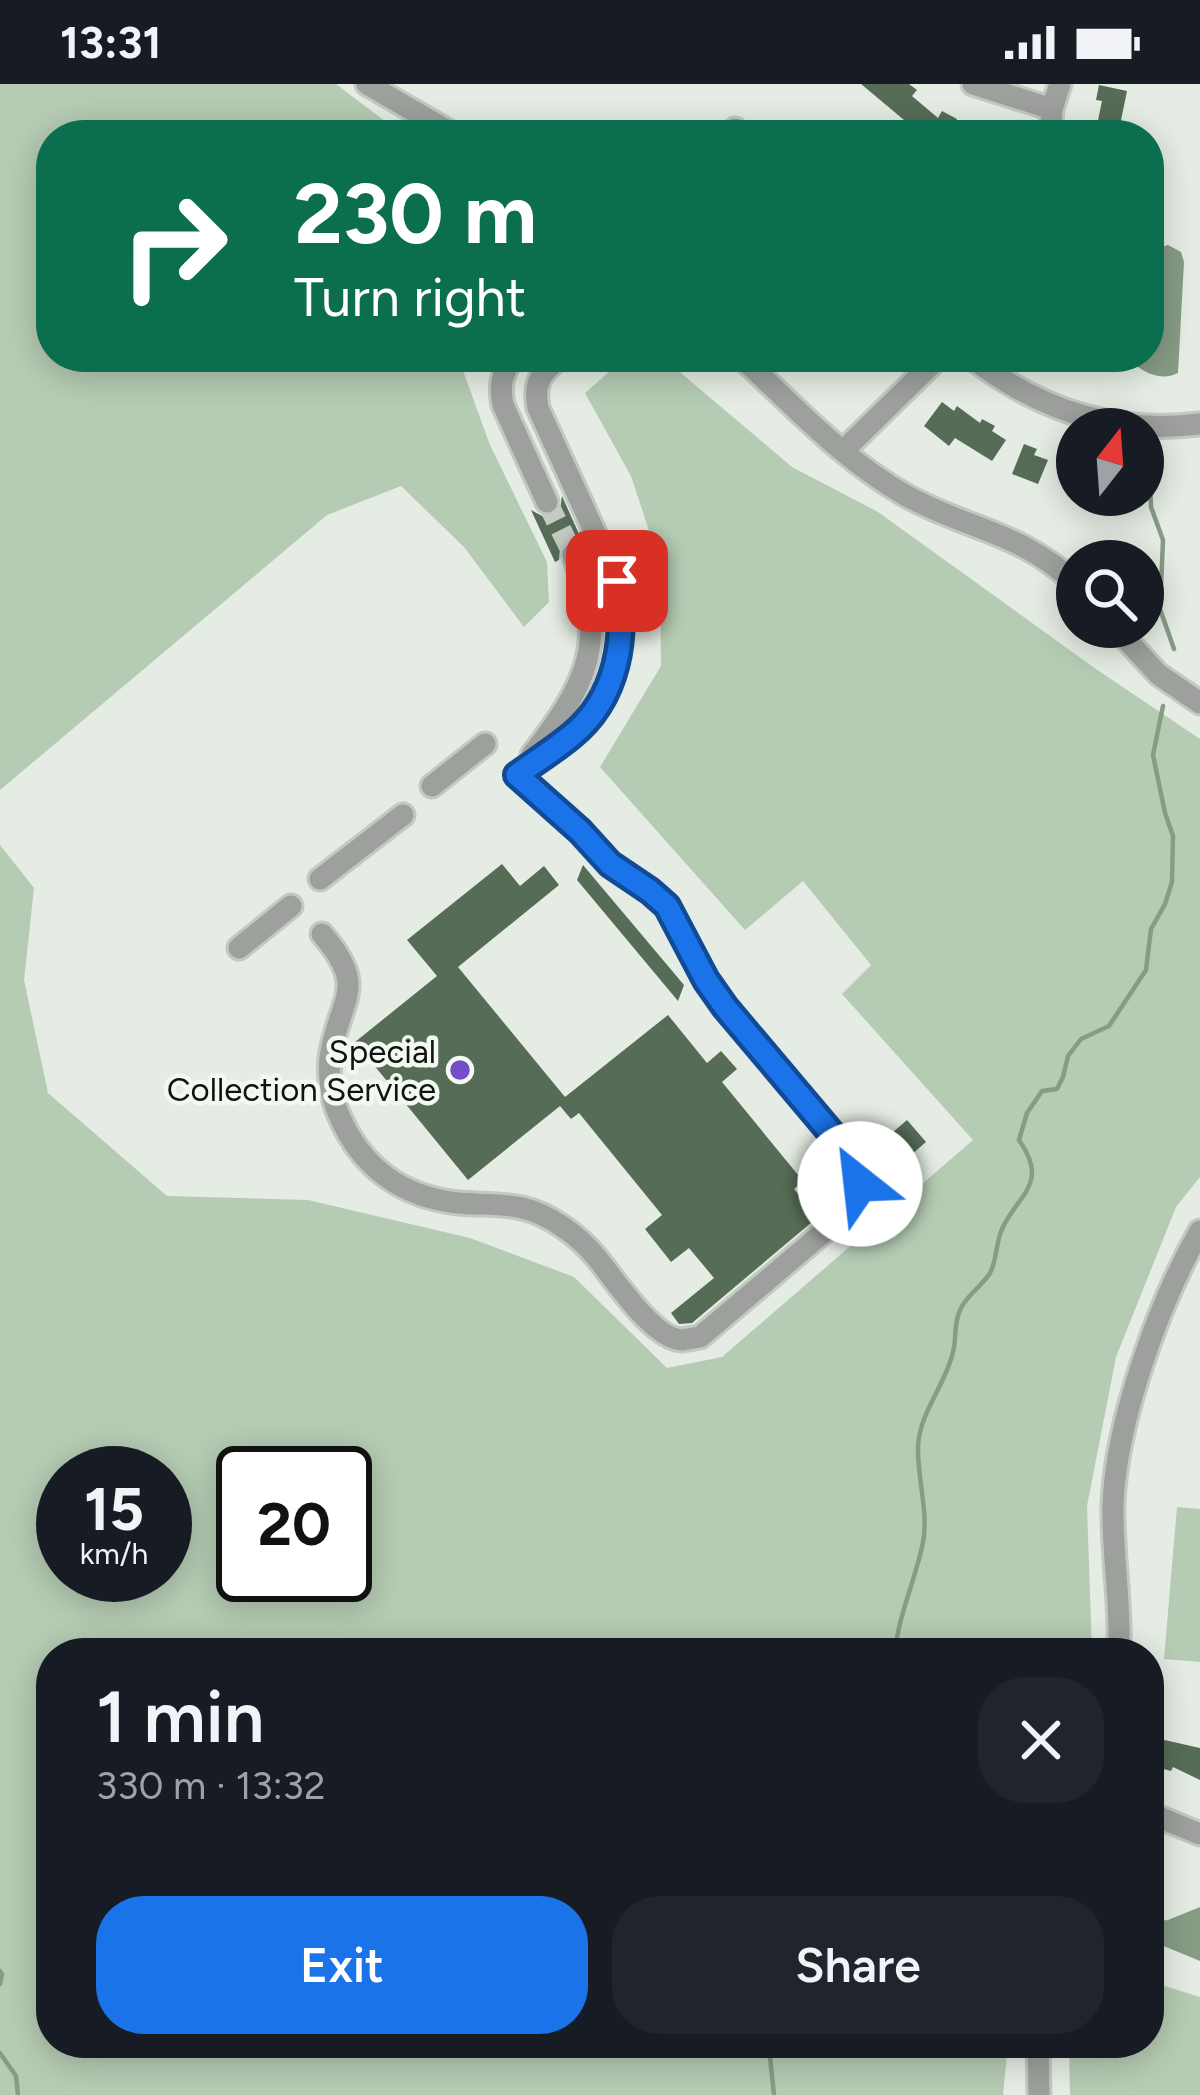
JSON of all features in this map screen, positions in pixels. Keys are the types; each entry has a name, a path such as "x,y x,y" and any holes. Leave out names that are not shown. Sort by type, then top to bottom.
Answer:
{"street":[{"path":"367,84 429,120"},
{"path":"973,84 1052,109"},
{"path":"1051,120 1060,84"},
{"path":"503,372 500,390 513,430 548,502"},
{"path":"517,775 574,734 601,700 615,670 622,612 617,581 538,408 535,392 543,372"},
{"path":"756,372 877,477 911,498 1024,544 1056,567"},
{"path":"843,451 924,372"},
{"path":"990,372 1034,396 1107,424 1137,428 1200,424"},
{"path":"500,390 535,392"},
{"path":"517,775 566,712 586,669 590,620 585,585 573,554"},
{"path":"1134,648 1158,674 1200,703"},
{"path":"432,786 485,744"},
{"path":"322,934 337,950 348,976 348,997 331,1053 330,1082 351,1141 374,1169 424,1198 527,1209 586,1244 655,1328 682,1340 700,1336 844,1215 856,1200 860,1172 725,1007 667,906 610,864 517,775"},
{"path":"320,879 403,815"},
{"path":"238,948 291,905"},
{"path":"1118,1638 1113,1511 1117,1462 1158,1319 1200,1231"},
{"path":"1164,1819 1200,1834"},
{"path":"1039,2058 1040,2095"}],"shaded area":[{"path":"0,84 336,84 383,120 36,120 36,372 463,372 490,445 547,562 549,602 524,627 464,547 401,486 327,515 0,790"},
{"path":"1164,246 1181,252 1184,262 1178,373 1164,377 1148,372 1164,372"},
{"path":"609,372 680,372 792,467 878,512 1056,640 1056,648 1067,648 1200,739 1200,1177 1176,1207 1116,1357 1087,1506 1091,1638 36,1638 36,2058 1007,2058 1003,2095 0,2095 0,845 34,888 24,980 48,1093 167,1196 308,1200 470,1238 574,1277 667,1368 722,1357 973,1140 842,994 871,965 803,881 745,930 600,767 661,666 660,564 631,476 585,393"},
{"path":"1177,1507 1200,1509 1200,1662 1164,1659"},
{"path":"1200,1907 1200,1961 1164,1946 1164,1920"},
{"path":"1164,1986 1200,1997 1200,2095 1070,2095 1069,2058 1164,2058"}],"building":[{"path":"861,84 909,84 917,90 912,96 938,118 942,111 957,119 904,120"},
{"path":"1099,85 1127,91 1121,120 1098,120 1102,101 1096,100"},
{"path":"942,402 995,426 992,431 1006,440 992,461 955,438 949,446 924,426"},
{"path":"1024,444 1037,449 1034,455 1048,460 1038,484 1012,474"},
{"path":"562,496 583,543 567,540 555,562 531,510 544,517 554,515"},
{"name":"Special Collection Service","path":"502,864 520,886 544,866 559,885 458,967 565,1097 668,1015 707,1063 721,1051 737,1069 722,1082 803,1181 794,1189 818,1217 692,1323 679,1324 671,1313 714,1278 689,1248 671,1262 645,1229 662,1215 579,1113 571,1119 560,1106 468,1180 355,1042 437,976 407,940"},
{"path":"583,865 684,985 678,1001 577,880"},
{"path":"907,1120 926,1142 904,1161 885,1139"},
{"path":"1164,1740 1200,1748 1200,1780 1173,1767 1164,1769"}],"waterway":[{"path":"1154,516 1163,540 1160,609 1174,649"},
{"path":"897,1638 924,1535 920,1434 950,1364 961,1308 990,1273 1002,1229 1028,1188 1032,1168 1019,1140 1027,1113 1042,1091 1057,1089 1068,1056 1081,1039 1109,1026 1146,970 1151,929 1172,882 1173,836 1153,755 1163,706"},
{"path":"0,1971 0,1984"},
{"path":"0,2053 16,2076 18,2095"},
{"path":"770,2058 774,2095"}],"tunnel":[{"path":"547,502 573,554"}],"place":[{"name":"Special Collection Service","path":"460,1070"}],"route":[{"path":"617,581 620,647 607,690 574,734 517,775 610,864 667,906 706,980 854,1160 860,1184"}]}
